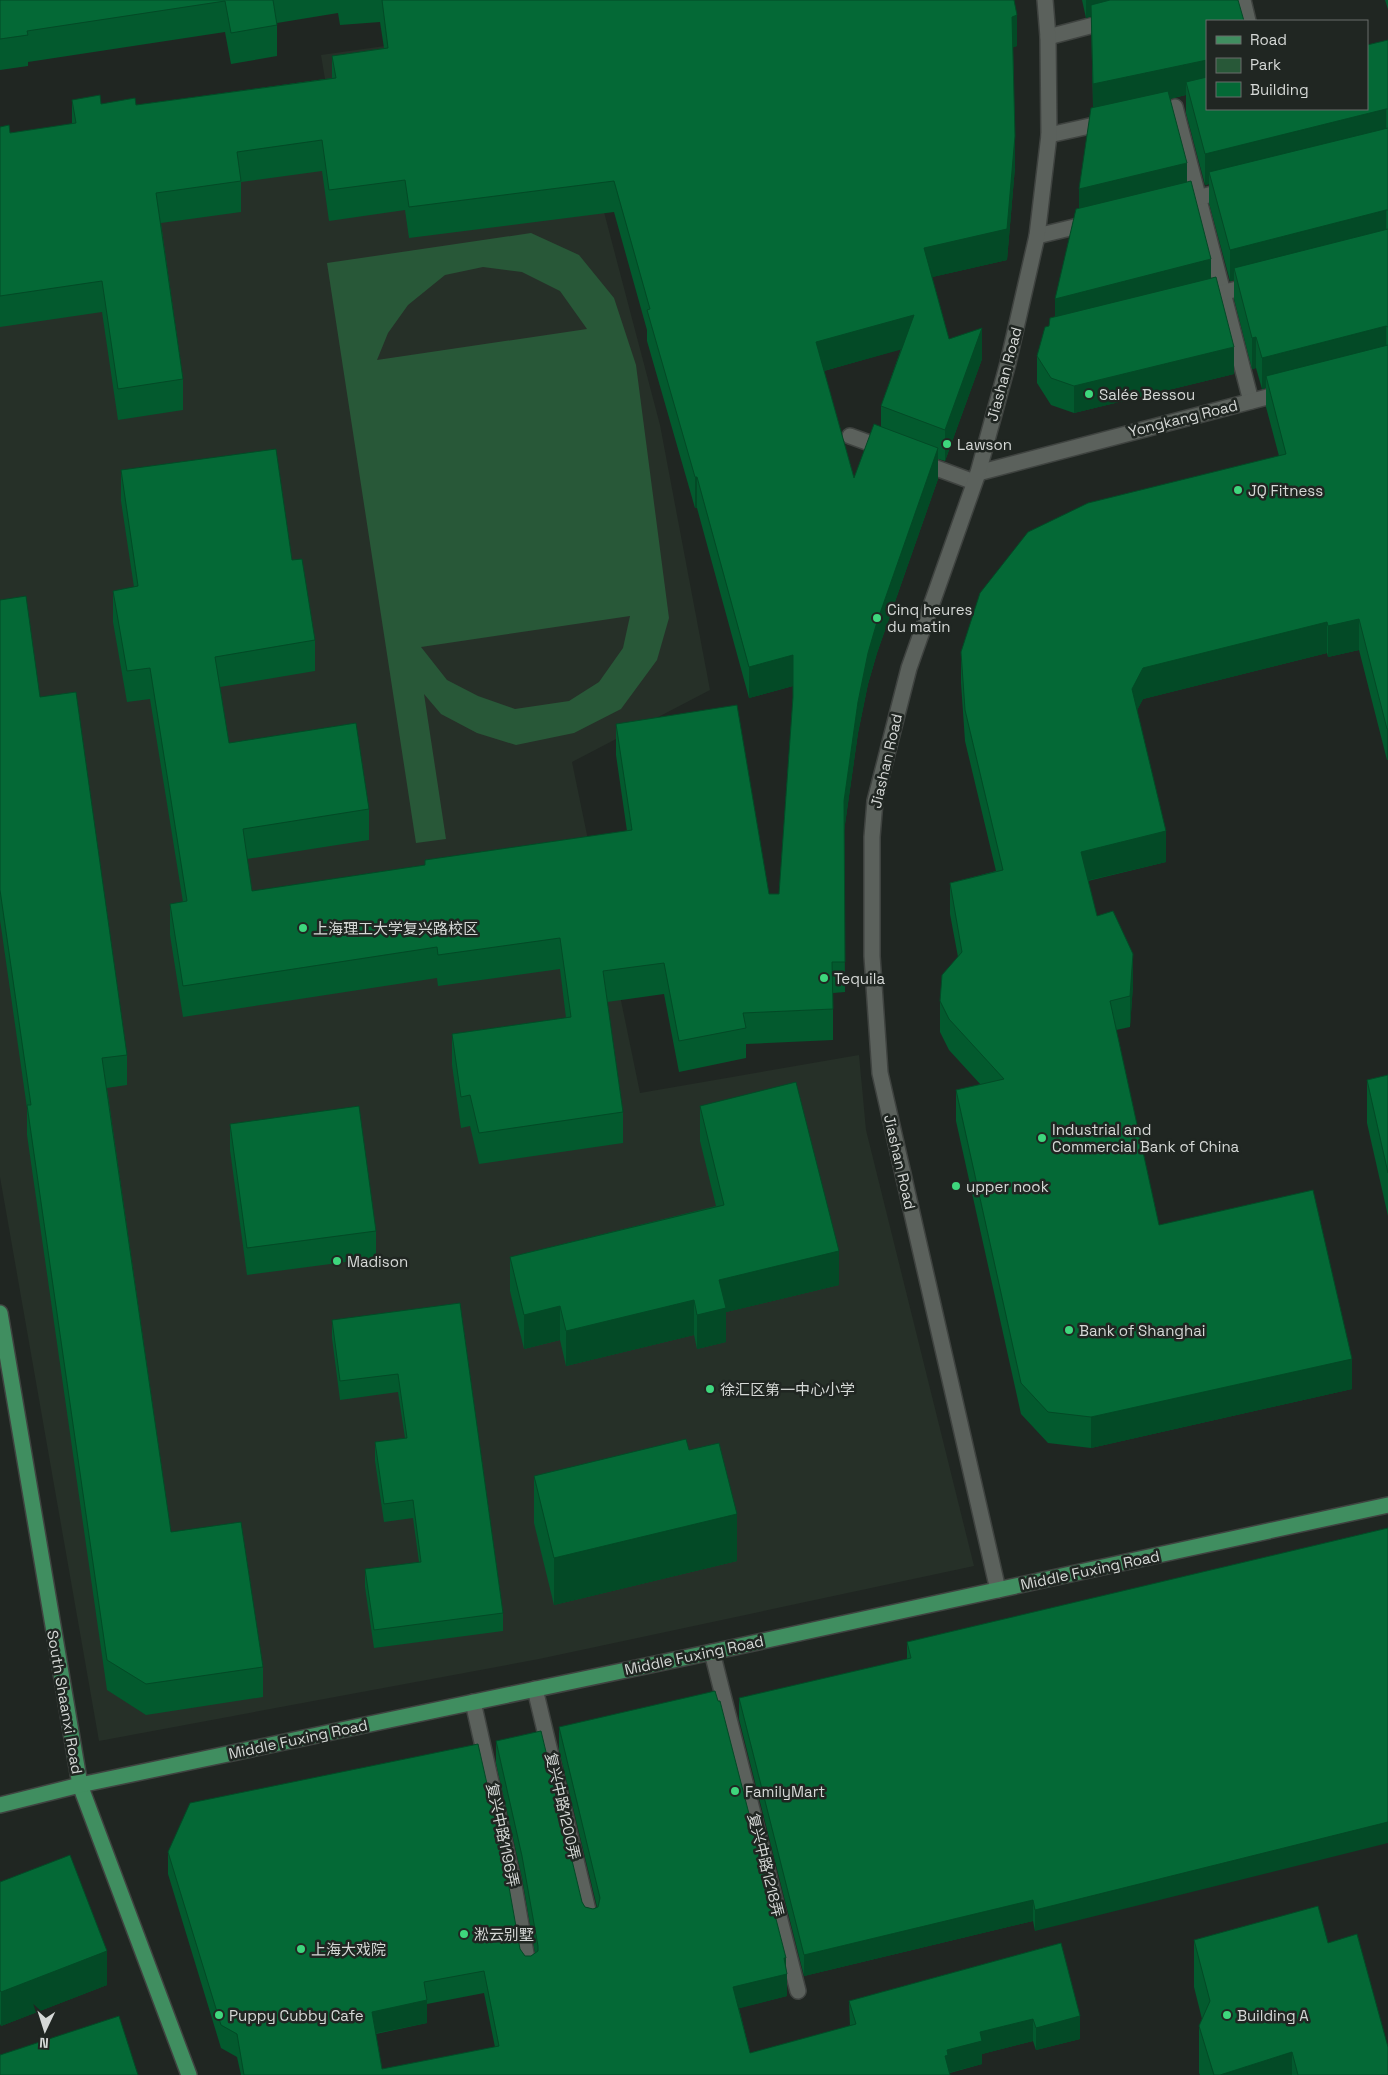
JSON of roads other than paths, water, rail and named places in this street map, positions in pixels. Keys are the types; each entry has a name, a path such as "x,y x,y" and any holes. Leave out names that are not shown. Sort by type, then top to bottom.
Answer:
{"main road":[{"name":"South Shaanxi Road","path":"0,1313 80,1785 189,2075"},
{"name":"Middle Fuxing Road","path":"0,1804 80,1785 712,1652 1388,1504"}],"street":[{"name":"Jiashan Road","path":"998,1590 880,1073 872,956 872,837 875,801 909,668 976,478 1008,363 1037,236 1049,135 1048,37 1045,0"},
{"path":"1243,0 1248,20"},
{"path":"1048,37 1125,17"},
{"path":"1156,111 1191,103"},
{"path":"1175,107 1251,401"},
{"path":"1049,135 1126,118"},
{"path":"1160,207 1246,186"},
{"path":"1037,236 1104,220"},
{"path":"1185,302 1269,281"},
{"name":"Yongkang Road","path":"976,478 1305,387"},
{"path":"850,436 976,478"},
{"name":"复兴中路1218弄","path":"712,1652 798,1992"},
{"name":"复兴中路1200弄","path":"536,1689 591,1923"},
{"name":"复兴中路1196弄","path":"474,1702 513,1880 529,1970"}],"place":[{"name":"Salée Bessou","path":"1089,394"},
{"name":"Lawson","path":"947,444"},
{"name":"JQ Fitness","path":"1238,490"},
{"name":"Cinq heures du matin","path":"877,618"},
{"name":"上海理工大学复兴路校区","path":"303,928"},
{"name":"Tequila","path":"824,978"},
{"name":"Industrial and Commercial Bank of China","path":"1042,1138"},
{"name":"upper nook","path":"956,1186"},
{"name":"Madison","path":"337,1261"},
{"name":"Bank of Shanghai","path":"1069,1330"},
{"name":"徐汇区第一中心小学","path":"710,1389"},
{"name":"FamilyMart","path":"735,1791"},
{"name":"淞云别墅","path":"464,1934"},
{"name":"上海大戏院","path":"301,1949"},
{"name":"Puppy Cubby Cafe","path":"219,2015"},
{"name":"Building A","path":"1227,2015"}]}
